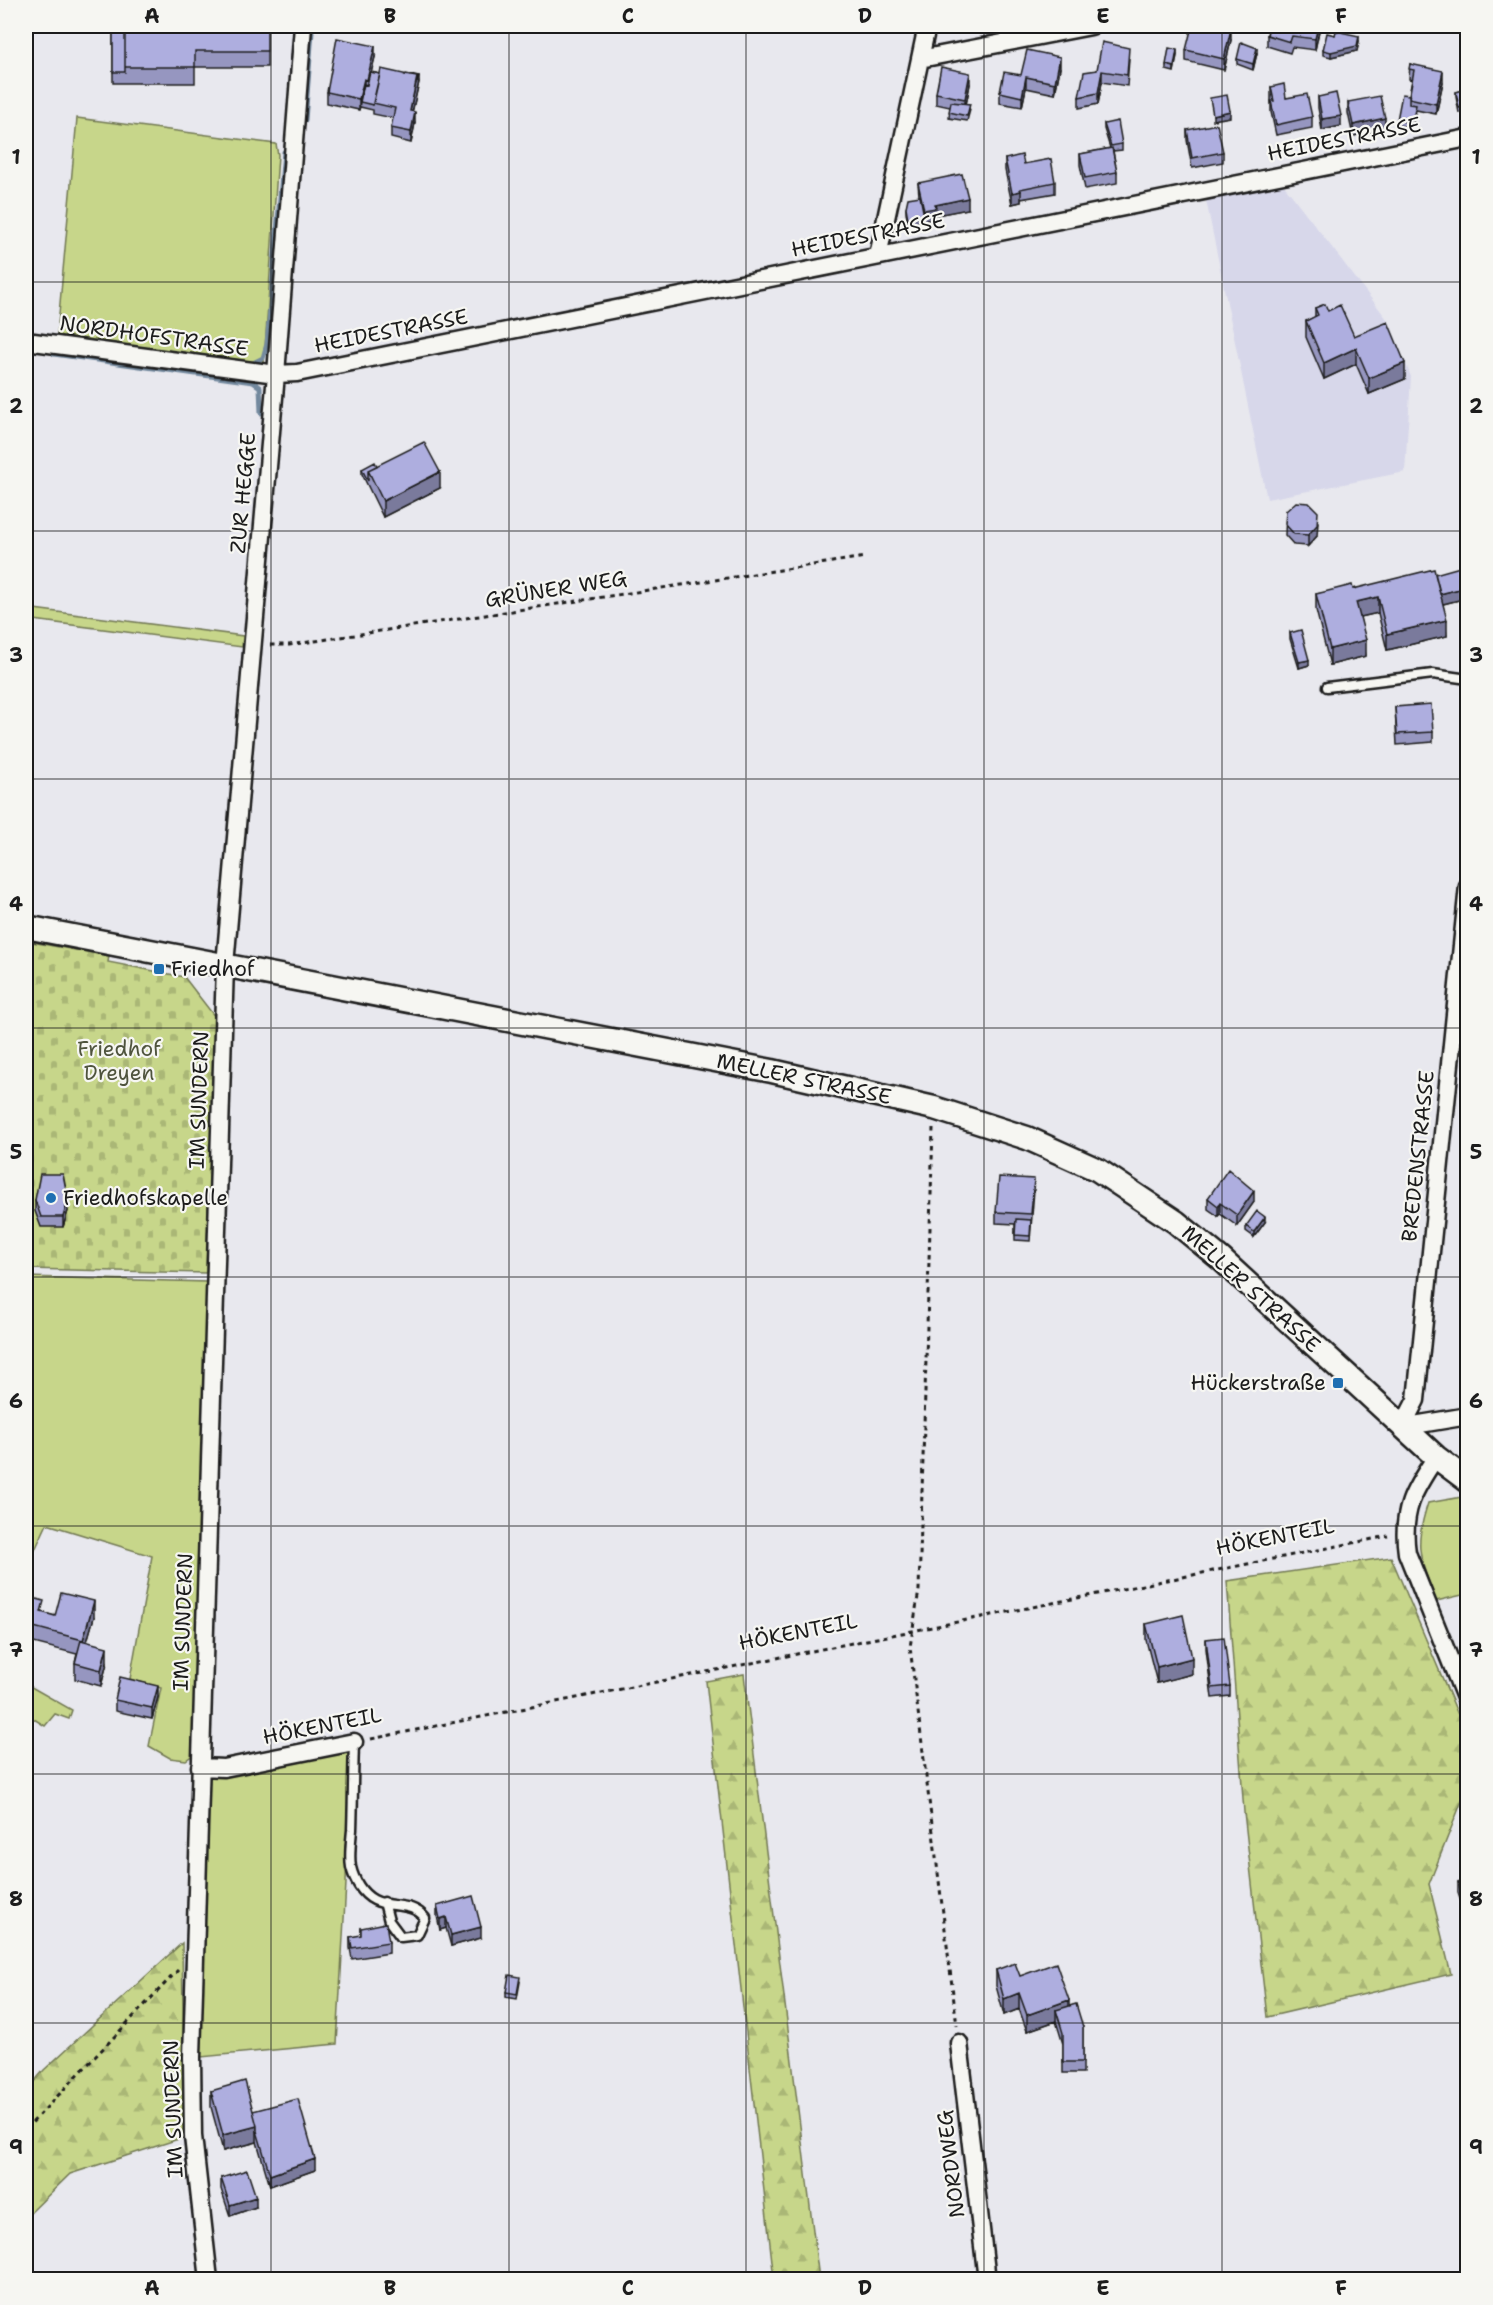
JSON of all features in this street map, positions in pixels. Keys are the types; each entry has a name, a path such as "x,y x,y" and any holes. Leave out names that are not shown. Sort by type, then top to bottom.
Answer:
{"main road":[{"name":"MELLER STRASSE","path":"26,927 772,1071 934,1108 1027,1138 1098,1170 1176,1222 1221,1259 1402,1427 1467,1481"}],"street":[{"name":"ZUR HEGGE","path":"225,965 276,374 303,26"},
{"path":"879,256 927,26"},
{"path":"921,59 1091,26"},
{"name":"HEIDESTRASSE","path":"276,374 466,340 1467,138"},
{"name":"NORDHOFSTRASSE","path":"26,341 276,374"},
{"name":"BREDENSTRASSE","path":"1402,1427 1416,1400 1467,886"},
{"name":"IM SUNDERN","path":"209,2280 193,2136 194,1953 225,965"},
{"path":"1402,1427 1467,1416"},
{"path":"1436,1457 1417,1485 1406,1509 1404,1531 1407,1553 1467,1705"},
{"name":"HÖKENTEIL","path":"200,1767 224,1768 354,1742"},
{"name":"NORDWEG","path":"959,2043 987,2280"}],"lane":[{"path":"1327,687 1433,674 1467,679"},
{"path":"354,1742 351,1866 359,1887 375,1901 384,1902 410,1907 421,1913 425,1918 417,1935 401,1937 389,1921 384,1902"}],"path":[{"name":"GRÜNER WEG","path":"252,644 289,645 864,558"},
{"path":"934,1108 919,1590 910,1647 959,2043"},
{"name":"HÖKENTEIL","path":"354,1742 1365,1542 1404,1531"},
{"path":"26,2129 194,1953"}],"shaded area":[{"path":"1280,180 1390,323 1411,377 1405,472 1267,499 1205,195"}],"green space":[{"path":"77,118 276,144 278,155 264,363 57,336"},
{"path":"26,608 243,636 242,647 26,619"},
{"name":"Friedhof Dreyen","path":"26,941 109,956 108,962 184,977 215,1017 206,1273 26,1269"},
{"path":"26,1277 207,1282 202,1612 194,1754 186,1760 170,1758 149,1746 161,1688 130,1679 152,1556 47,1524 26,1569"},
{"path":"1462,1497 1467,1500 1467,1594 1436,1601 1420,1553 1423,1518 1428,1503"},
{"path":"1391,1557 1467,1736 1467,1788 1429,1884 1451,1974 1267,2017 1244,1812 1227,1581"},
{"path":"744,1674 819,2279 774,2279 706,1681"},
{"path":"26,1684 72,1710 69,1719 55,1714 45,1726 26,1714"},
{"path":"349,1748 346,1883 337,2044 201,2057 203,1905 208,1779 213,1775"},
{"path":"182,1943 185,2137 70,2174 26,2217 26,2091 44,2070"}],"building":[{"path":"125,26 267,26 267,51 195,51 195,67 125,67"},
{"path":"1192,26 1218,26 1231,29 1224,59 1186,50"},
{"path":"1269,26 1318,26 1315,39 1292,36 1290,42 1267,35"},
{"path":"113,27 125,27 125,72 113,72"},
{"path":"1336,31 1359,36 1357,46 1331,52 1323,50 1327,33 1335,35"},
{"path":"337,38 375,46 367,80 364,79 359,99 327,92"},
{"path":"1102,42 1129,48 1127,75 1102,71 1098,93 1079,97 1084,72 1097,70"},
{"path":"1241,42 1257,48 1253,64 1237,59"},
{"path":"1169,48 1177,50 1174,67 1166,65"},
{"path":"1027,50 1060,57 1055,83 1026,77 1022,97 1000,92 1004,72 1021,75"},
{"path":"1410,64 1443,71 1436,104 1409,98 1414,70 1409,69"},
{"path":"941,67 970,73 965,99 936,93"},
{"path":"381,69 417,77 410,111 415,112 411,132 391,128 395,108 373,103"},
{"path":"370,72 380,74 373,105 360,102 364,84 367,85"},
{"path":"1284,84 1286,98 1307,94 1312,117 1276,125 1271,101 1274,101 1271,87"},
{"path":"1467,89 1467,106 1459,108 1456,92"},
{"path":"1336,93 1341,116 1322,119 1318,97"},
{"path":"1402,94 1409,95 1409,104 1416,105 1412,123 1397,120"},
{"path":"1227,95 1230,111 1213,115 1210,98"},
{"path":"1380,96 1385,118 1353,125 1348,102"},
{"path":"951,102 970,104 967,116 949,112"},
{"path":"1118,121 1122,144 1111,146 1104,124"},
{"path":"1217,124 1223,152 1192,158 1187,130"},
{"path":"1112,148 1117,172 1085,178 1080,154"},
{"path":"1022,155 1024,164 1051,159 1055,182 1020,189 1021,191 1012,193 1005,159"},
{"path":"962,174 968,198 935,205 936,208 924,210 918,183"},
{"path":"920,196 924,216 908,219 906,207 908,198"},
{"path":"1325,304 1328,311 1340,305 1354,336 1388,322 1405,363 1369,378 1356,348 1324,363 1306,321 1318,315 1315,308"},
{"path":"424,442 440,472 383,501 368,470"},
{"path":"375,462 377,466 368,470 368,481 362,469"},
{"path":"1296,502 1309,503 1318,512 1317,525 1308,535 1294,534 1285,524 1286,511"},
{"path":"1467,565 1467,587 1440,594 1435,574"},
{"path":"1434,569 1447,620 1387,634 1378,597 1356,602 1366,640 1330,649 1316,594 1352,585 1353,589"},
{"path":"1301,630 1309,660 1299,662 1290,633"},
{"path":"1431,704 1433,732 1397,734 1395,707"},
{"path":"1228,1169 1254,1191 1237,1215 1220,1203 1218,1206 1208,1198"},
{"name":"Friedhofskapelle","path":"40,1174 63,1174 68,1200 63,1217 41,1217 35,1200"},
{"path":"999,1177 1034,1179 1031,1214 996,1212"},
{"path":"1257,1211 1265,1217 1254,1232 1246,1226"},
{"path":"1016,1219 1031,1220 1030,1236 1015,1235"},
{"path":"61,1593 94,1601 83,1640 26,1625 26,1596 44,1601 41,1612 55,1616"},
{"path":"1183,1615 1192,1658 1157,1667 1146,1624"},
{"path":"1224,1637 1230,1686 1212,1688 1206,1639"},
{"path":"81,1640 107,1647 101,1670 75,1663"},
{"path":"120,1677 158,1686 152,1708 115,1700"},
{"path":"1467,1878 1467,1893 1462,1895 1458,1882"},
{"path":"473,1896 481,1927 451,1935 446,1917 440,1919 437,1906"},
{"path":"386,1923 389,1942 352,1948 350,1937 361,1935 361,1928"},
{"path":"1015,1963 1020,1976 1056,1963 1069,2000 1027,2015 1019,1993 1004,1999 996,1970"},
{"path":"509,1975 520,1977 517,1994 506,1992"},
{"path":"1076,2004 1083,2027 1083,2062 1063,2062 1063,2033 1056,2010"},
{"path":"245,2081 257,2126 223,2135 211,2091"},
{"path":"298,2099 315,2159 270,2175 253,2111"},
{"path":"247,2170 256,2197 230,2205 221,2178"}],"waterway":[{"path":"305,120 312,32"},
{"path":"255,362 263,358 267,344 284,152"},
{"path":"54,354 253,382 260,387 261,413"}],"place":[{"name":"Friedhof","path":"159,969"},
{"name":"Friedhofskapelle","path":"51,1198"},
{"name":"Hückerstraße","path":"1338,1383"}]}
